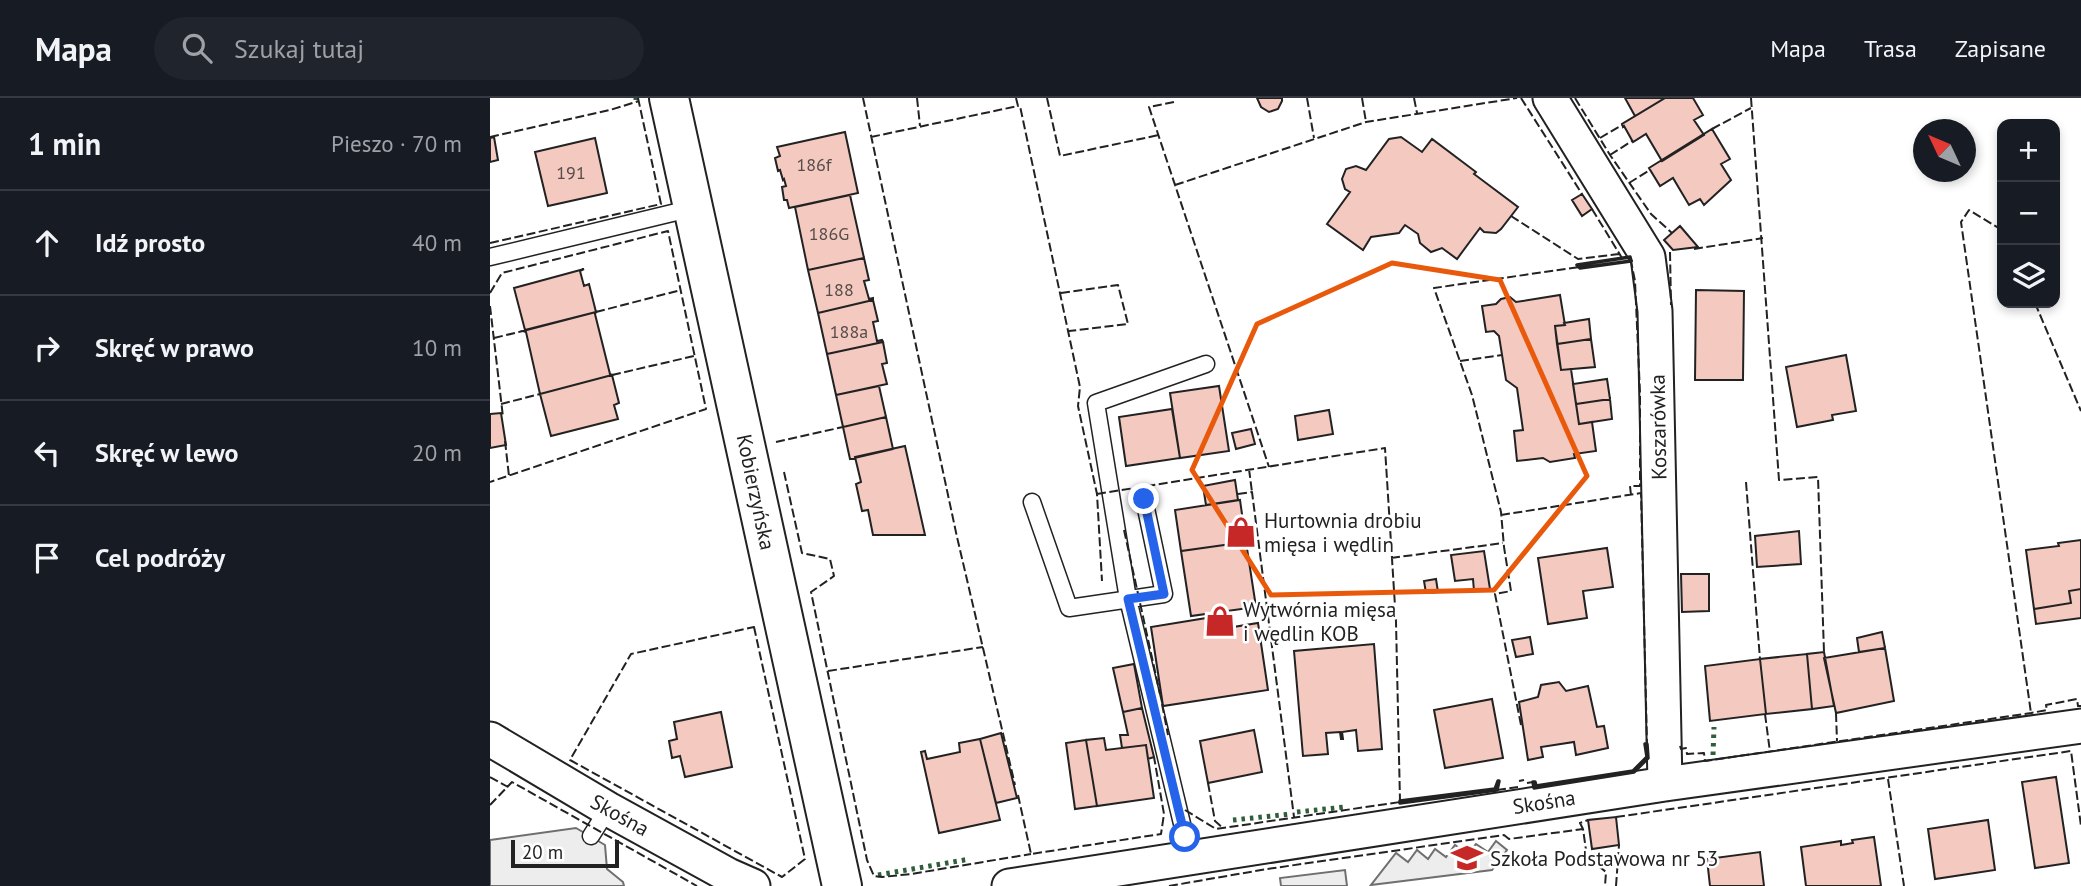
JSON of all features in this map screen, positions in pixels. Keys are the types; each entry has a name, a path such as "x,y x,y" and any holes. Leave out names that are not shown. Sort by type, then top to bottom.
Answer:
{"street":[{"name":"Kobierzyńska","path":"669,98 842,886"},
{"name":"Koszarówka","path":"1550,98 1648,257 1656,312 1665,784"},
{"name":"Skośna","path":"1009,886 1665,784 2081,726"},
{"name":"Skośna","path":"490,739 599,823 735,882"}],"lane":[{"path":"490,257 693,208"},
{"path":"1190,858 1128,599 1096,403 1206,364"},
{"path":"1032,502 1069,608 1164,594 1144,499"}],"highlighted area":[{"path":"1392,263 1500,280 1587,476 1494,590 1271,595 1192,470 1257,324"}],"shaded area":[{"path":"576,828 605,845 607,869 623,882 624,886 490,886 490,840"},
{"path":"1496,841 1507,850 1492,870 1371,885 1396,853 1408,862 1417,850 1428,859 1435,849 1446,857 1455,845 1467,854 1476,844 1488,852"},
{"path":"1345,870 1347,886 1281,886 1280,878"}],"building":[{"path":"1257,98 1282,98 1282,101 1278,109 1269,112 1261,107"},
{"path":"1625,98 1665,98 1635,116"},
{"path":"1665,98 1693,98 1703,115 1694,120 1704,135 1662,161 1646,134 1633,142 1622,124"},
{"path":"1712,129 1730,159 1721,164 1731,180 1704,205 1700,199 1689,205 1673,178 1660,186 1649,168"},
{"path":"845,132 858,193 789,208 787,200 784,200 782,187 786,186 775,158 780,156 777,147"},
{"path":"494,137 498,160 490,162 490,138"},
{"path":"1401,137 1422,152 1432,139 1518,207 1496,233 1484,232 1480,228 1457,259 1442,248 1431,252 1420,243 1418,234 1405,225 1399,233 1371,237 1363,250 1327,224 1350,192 1345,189 1342,179 1346,169 1356,166 1366,170 1389,139"},
{"path":"595,138 607,193 548,206 535,152"},
{"path":"1582,194 1592,209 1582,216 1572,200"},
{"path":"850,195 864,258 808,270 795,207"},
{"path":"1680,226 1698,247 1673,250 1664,240"},
{"path":"864,258 869,280 864,281 869,299 873,300 818,313 808,270"},
{"path":"584,269 580,271 584,286 589,284 596,312 525,330 514,288"},
{"path":"1696,290 1744,291 1743,380 1695,380"},
{"path":"1560,295 1565,325 1555,326 1561,370 1571,369 1579,424 1592,422 1596,451 1574,454 1575,458 1550,462 1543,458 1517,461 1514,431 1523,430 1517,388 1506,380 1499,336 1494,331 1486,332 1482,306 1496,304 1501,299 1510,297 1516,302"},
{"path":"873,300 878,321 873,322 877,341 883,342 827,354 818,313"},
{"path":"596,312 612,375 540,394 526,332 523,331"},
{"path":"1589,319 1591,339 1557,344 1555,326"},
{"path":"1591,339 1595,367 1561,370 1557,344"},
{"path":"883,342 887,363 882,364 887,384 836,395 827,354"},
{"path":"1846,355 1856,411 1832,415 1833,420 1797,427 1786,367"},
{"path":"612,375 619,403 614,405 618,419 551,436 540,394"},
{"path":"1607,379 1610,399 1576,404 1573,384"},
{"path":"879,386 886,417 843,427 836,395"},
{"path":"1219,386 1229,451 1180,458 1170,393"},
{"path":"1610,399 1612,419 1579,424 1576,404"},
{"path":"1172,409 1180,458 1126,466 1119,417"},
{"path":"1329,410 1333,434 1298,440 1295,416"},
{"path":"501,413 506,445 490,448 490,414"},
{"path":"886,417 893,449 850,459 843,427"},
{"path":"1251,429 1255,444 1236,449 1232,433"},
{"path":"905,446 925,535 873,535 868,510 862,511 856,484 861,482 855,457"},
{"path":"1235,480 1238,500 1206,505 1203,486"},
{"path":"1240,500 1246,542 1181,551 1175,510"},
{"path":"1799,531 1801,564 1757,567 1755,536"},
{"path":"2081,540 2081,589 2069,591 2071,603 2034,609 2026,550"},
{"path":"1246,542 1256,607 1191,616 1181,551"},
{"path":"1607,548 1613,587 1583,591 1587,618 1548,624 1538,558"},
{"path":"1484,551 1490,589 1474,591 1473,579 1455,581 1451,555"},
{"path":"1681,574 1709,574 1709,611 1682,612"},
{"path":"1436,579 1438,592 1426,593 1424,581"},
{"path":"2081,589 2081,618 2036,624 2034,609 2071,603 2069,591"},
{"path":"1231,614 1233,627 1258,623 1268,690 1163,706 1151,627"},
{"path":"1882,632 1885,648 1859,652 1857,638"},
{"path":"1530,637 1533,654 1516,657 1512,640"},
{"path":"1374,644 1382,749 1358,751 1356,730 1342,732 1343,739 1340,732 1326,733 1328,754 1303,756 1294,651"},
{"path":"1885,648 1894,701 1836,713 1824,658"},
{"path":"1824,652 1834,706 1812,709 1807,654"},
{"path":"1807,654 1812,709 1766,714 1760,659"},
{"path":"1760,659 1766,714 1710,721 1705,666"},
{"path":"1134,664 1142,708 1123,712 1113,668"},
{"path":"1559,682 1566,691 1588,686 1597,727 1604,726 1608,748 1576,755 1574,742 1541,747 1543,757 1528,760 1519,702 1538,697 1541,685"},
{"path":"1492,699 1503,758 1445,768 1434,710"},
{"path":"1142,708 1154,757 1148,759 1146,745 1122,748 1120,735 1128,735 1123,712"},
{"path":"721,712 732,767 685,777 680,756 672,758 669,741 677,739 674,722"},
{"path":"1254,730 1262,772 1208,783 1200,741"},
{"path":"1001,733 1017,798 996,803 980,739"},
{"path":"1104,738 1106,750 1146,745 1154,798 1097,806 1086,740"},
{"path":"980,739 1000,820 939,833 921,752 925,751 927,759 960,752 959,743"},
{"path":"1086,740 1097,806 1075,809 1066,743"},
{"path":"2056,777 2069,863 2035,868 2022,782"},
{"path":"1616,817 1619,845 1592,849 1588,820"},
{"path":"1988,820 1995,870 1935,879 1928,829"},
{"path":"1874,837 1881,886 1806,886 1801,847 1841,841 1841,845 1853,843 1852,840"},
{"path":"1760,852 1764,886 1710,886 1707,859"}],"hedge":[{"path":"1713,755 1714,727"},
{"path":"1297,812 1345,807"},
{"path":"1233,820 1291,814"},
{"path":"878,875 970,859"}],"fence":[{"path":"490,243 661,204 638,98"},
{"path":"863,98 957,537 1015,785"},
{"path":"917,98 920,126"},
{"path":"1016,98 1020,106 1080,387 1078,406 1097,494 1102,581"},
{"path":"1047,98 1060,156 1159,135"},
{"path":"1307,98 1314,138"},
{"path":"1362,98 1366,122"},
{"path":"1414,98 1417,113"},
{"path":"1175,185 1366,122 1517,98"},
{"path":"1521,98 1582,194"},
{"path":"1575,98 1651,214 1672,233"},
{"path":"1751,98 1779,480 1818,477 1824,652"},
{"path":"490,137 639,101"},
{"path":"1174,102 1149,107 1269,467"},
{"path":"871,137 1018,106"},
{"path":"1712,129 1751,108"},
{"path":"1600,138 1622,125"},
{"path":"1610,155 1632,141"},
{"path":"1629,183 1650,170"},
{"path":"1592,209 1622,258"},
{"path":"1997,227 1969,210 1961,222 2031,713"},
{"path":"1511,216 1578,259 1619,254"},
{"path":"490,293 502,273 668,231 706,409 490,482"},
{"path":"1694,249 1763,238"},
{"path":"1670,252 1671,305"},
{"path":"1631,495 1630,486 1640,486 1640,393 1635,281 1631,261 1636,260"},
{"path":"1521,725 1495,594 1511,591 1501,512 1472,395 1434,288 1579,267"},
{"path":"1061,293 1118,285 1128,324 1069,331"},
{"path":"596,312 681,290"},
{"path":"490,306 503,417"},
{"path":"2037,308 2081,411"},
{"path":"494,338 523,331"},
{"path":"1460,361 1502,355"},
{"path":"612,375 694,356"},
{"path":"501,404 540,394"},
{"path":"776,442 843,427"},
{"path":"505,441 509,476"},
{"path":"1097,494 1385,448 1396,622 1400,801"},
{"path":"1249,469 1252,492"},
{"path":"784,472 802,553 830,559 834,576 811,592 867,860 874,876 911,874 1031,854"},
{"path":"1746,482 1760,659"},
{"path":"1238,494 1252,492 1294,817"},
{"path":"1501,515 1641,493 1647,744"},
{"path":"1124,530 1160,694"},
{"path":"1391,558 1503,543"},
{"path":"754,627 805,859 782,877 570,760 631,654 754,627"},
{"path":"828,671 983,647"},
{"path":"1680,746 1681,749 1686,748 1687,754 1704,753 1705,761 2031,713 2047,710 2046,705 2077,699 2078,706 2081,706"},
{"path":"1162,704 1168,735"},
{"path":"1836,713 1837,741"},
{"path":"1765,714 1770,752"},
{"path":"1616,817 2071,751 2081,826"},
{"path":"1018,795 1031,854 1161,834 1164,814 1154,757"},
{"path":"490,777 508,787"},
{"path":"1888,779 1904,886"},
{"path":"1519,781 1524,780"},
{"path":"490,805 512,782 697,886"},
{"path":"1527,783 1533,782"},
{"path":"1208,783 1215,821 1223,828"},
{"path":"1497,790 1518,787"},
{"path":"1185,810 1216,829 1400,802"},
{"path":"1583,829 1580,823 1588,820"},
{"path":"1169,886 1504,835 1509,839 1583,829 1587,857 1606,872 1605,886"},
{"path":"1616,886 1619,845"}],"wall":[{"path":"1630,257 1631,261 1580,268 1577,265 1630,257"},
{"path":"1645,744 1648,758 1634,772 1534,788 1533,782 1536,786 1633,771 1647,757 1645,744"},
{"path":"1498,781 1497,790 1400,803 1495,789 1498,781"}],"place":[{"name":"Hurtownia drobiu mięsa i wędlin","path":"1241,532"},
{"name":"Wytwórnia mięsa i wędlin KOB","path":"1220,621"},
{"name":"Szkoła Podstawowa nr 53","path":"1467,858"}],"route":[{"path":"1144,499 1164,594 1128,599 1185,837"}]}
